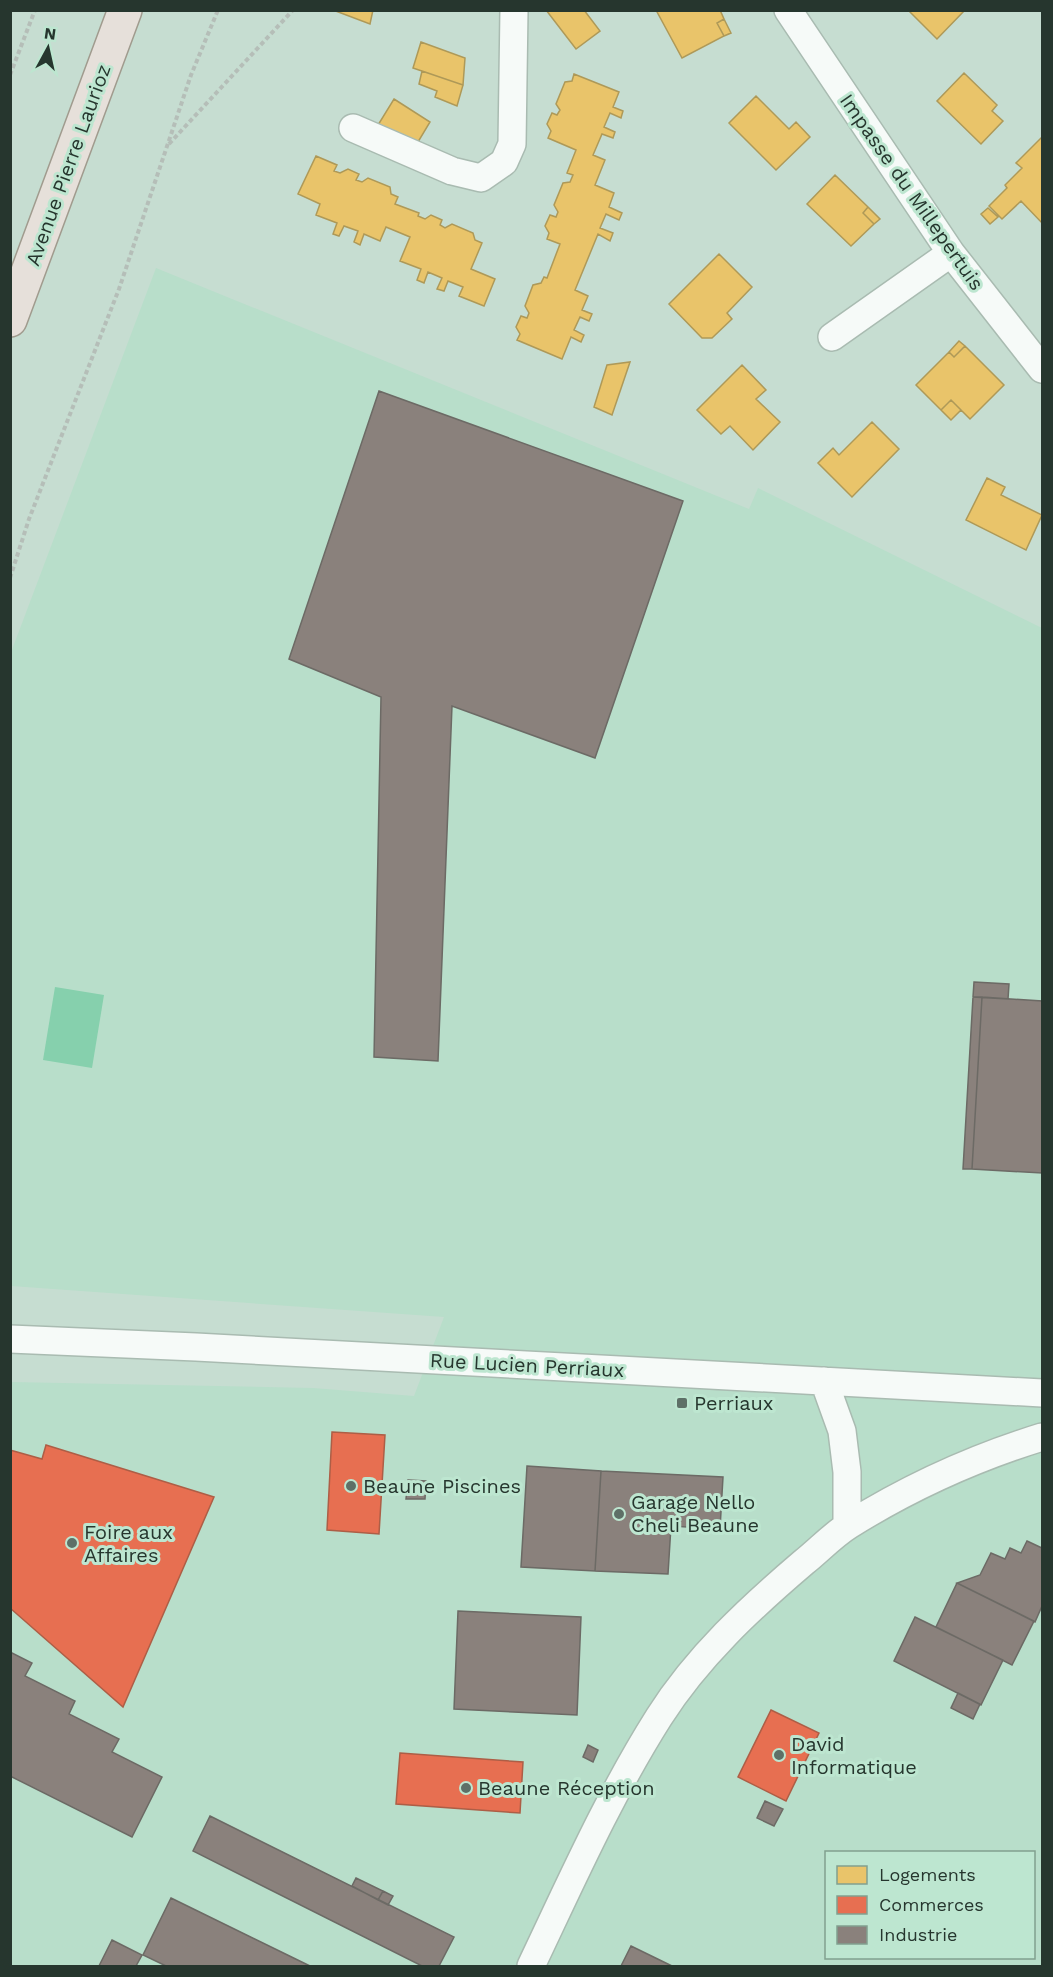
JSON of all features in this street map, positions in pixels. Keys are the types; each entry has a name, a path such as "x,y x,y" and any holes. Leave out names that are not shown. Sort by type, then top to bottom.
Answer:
{"main road":[{"name":"Avenue Pierre Laurioz","path":"10,320 125,10"}],"street":[{"path":"353,128 452,171 481,178 504,162 512,144 514,10"},
{"name":"Impasse du Millepertuis","path":"788,10 951,253 1042,369"},
{"path":"832,337 951,253"},
{"name":"Rue Lucien Perriaux","path":"10,1339 196,1347 1042,1394"},
{"path":"824,1382 842,1431 847,1472 847,1526"},
{"path":"531,1966 606,1811 660,1716 705,1656 758,1601 847,1526 923,1483 1003,1449 1042,1437"}],"path":[{"path":"10,75 35,10"},
{"path":"10,578 29,519 118,289 191,75 218,10"},
{"path":"166,146 293,10"}],"shaded area":[{"path":"156,268 749,509 758,488 1042,628 1042,1966 11,1966 11,1382 313,1388 414,1396 444,1317 11,1286 10,655"},
{"path":"55,987 104,995 92,1068 43,1060"}],"building: Logements":[{"path":"333,10 373,10 370,24"},
{"path":"546,10 584,10 600,31 576,49"},
{"path":"656,10 720,10 724,19 717,23 724,36 682,58"},
{"path":"908,10 965,10 937,39"},
{"path":"724,19 731,33 724,36 717,23"},
{"path":"421,42 465,58 463,85 413,68"},
{"path":"422,71 463,85 457,106 435,97 437,91 419,84"},
{"path":"964,73 997,105 992,111 1003,121 981,144 937,101"},
{"path":"574,74 619,92 613,107 623,111 621,118 610,113 604,127 615,132 613,138 602,134 593,155 605,160 595,185 614,193 609,207 622,213 619,220 606,214 600,228 613,233 610,241 598,234 575,290 588,296 582,310 592,314 589,321 580,317 574,330 584,335 581,342 571,337 562,359 517,340 520,334 516,327 521,316 527,318 529,313 525,306 533,285 541,283 544,277 547,278 560,244 547,239 549,233 545,226 550,215 556,217 558,212 554,205 563,183 570,182 573,175 567,173 576,150 548,138 551,131 547,124 552,113 557,115 560,110 556,104 565,82 572,81"},
{"path":"756,96 789,129 796,122 810,137 776,170 729,123"},
{"path":"394,99 430,122 415,147 378,125"},
{"path":"1042,137 1042,223 1021,201 1002,219 989,206 1022,168 1016,163"},
{"path":"316,156 337,165 334,171 340,173 348,169 359,174 356,180 362,182 368,178 390,187 391,194 398,197 395,204 419,213 418,216 425,219 431,215 442,220 440,225 445,228 452,224 473,233 475,240 482,243 471,269 495,279 484,306 459,296 463,287 448,281 444,291 437,289 442,278 428,272 424,283 417,280 421,269 400,261 410,237 386,227 380,241 364,234 360,245 354,242 358,231 344,226 339,236 333,234 337,223 316,215 320,204 298,194"},
{"path":"835,175 868,207 863,213 874,224 851,246 807,204"},
{"path":"868,207 880,219 874,224 863,213"},
{"path":"988,208 998,217 990,224 981,214"},
{"path":"719,254 752,287 727,313 732,319 712,338 702,338 669,304"},
{"path":"959,341 965,346 954,357 949,352"},
{"path":"965,346 1004,385 970,419 951,400 941,410 916,385 949,352 954,357"},
{"path":"630,362 612,415 594,407 607,365"},
{"path":"742,365 766,390 756,399 780,422 753,450 730,426 721,434 697,410"},
{"path":"951,400 961,410 951,420 941,410"},
{"path":"872,422 899,449 852,497 818,463 833,448 839,455"},
{"path":"987,478 1005,487 1001,495 1042,515 1026,550 966,520"}],"building: Commerces":[{"path":"332,1432 385,1435 379,1534 327,1530"},
{"path":"46,1445 214,1497 123,1707 10,1608 10,1450 42,1459"},
{"path":"771,1710 819,1733 786,1801 738,1777"},
{"path":"400,1753 523,1762 520,1813 396,1804"}],"building: Industrie":[{"path":"379,391 683,501 595,758 452,706 438,1061 374,1057 381,697 289,659"},
{"path":"974,982 1009,984 1008,999 973,997"},
{"path":"973,997 982,997 972,1169 963,1169"},
{"path":"982,997 1042,1001 1042,1173 972,1169"},
{"path":"527,1466 601,1471 595,1571 521,1567"},
{"path":"601,1471 723,1477 720,1529 671,1526 668,1574 595,1571"},
{"path":"408,1480 426,1481 425,1499 406,1499"},
{"path":"1027,1541 1042,1548 1042,1606 1035,1622 957,1583 980,1575 991,1553 1005,1559 1010,1548 1021,1553"},
{"path":"957,1583 1034,1621 1012,1665 936,1627"},
{"path":"458,1611 581,1617 577,1715 454,1709"},
{"path":"915,1617 1003,1660 981,1705 894,1661"},
{"path":"10,1652 32,1663 25,1676 75,1701 69,1714 119,1739 112,1752 162,1777 132,1837 10,1776"},
{"path":"958,1693 980,1704 973,1719 951,1708"},
{"path":"588,1745 598,1750 593,1762 583,1757"},
{"path":"765,1801 783,1809 774,1826 757,1818"},
{"path":"210,1816 454,1937 439,1966 422,1966 193,1851"},
{"path":"356,1878 383,1891 378,1900 352,1886"},
{"path":"383,1891 393,1896 388,1905 378,1900"},
{"path":"171,1898 310,1966 166,1966 143,1955"},
{"path":"112,1940 142,1955 136,1966 99,1966"},
{"path":"631,1946 672,1966 621,1966"}],"place":[{"name":"Perriaux","path":"682,1403"},
{"name":"Beaune Piscines","path":"351,1486"},
{"name":"Garage Nello Cheli Beaune","path":"619,1514"},
{"name":"Foire aux Affaires","path":"72,1543"},
{"name":"David Informatique","path":"779,1755"},
{"name":"Beaune Réception","path":"466,1788"}]}
